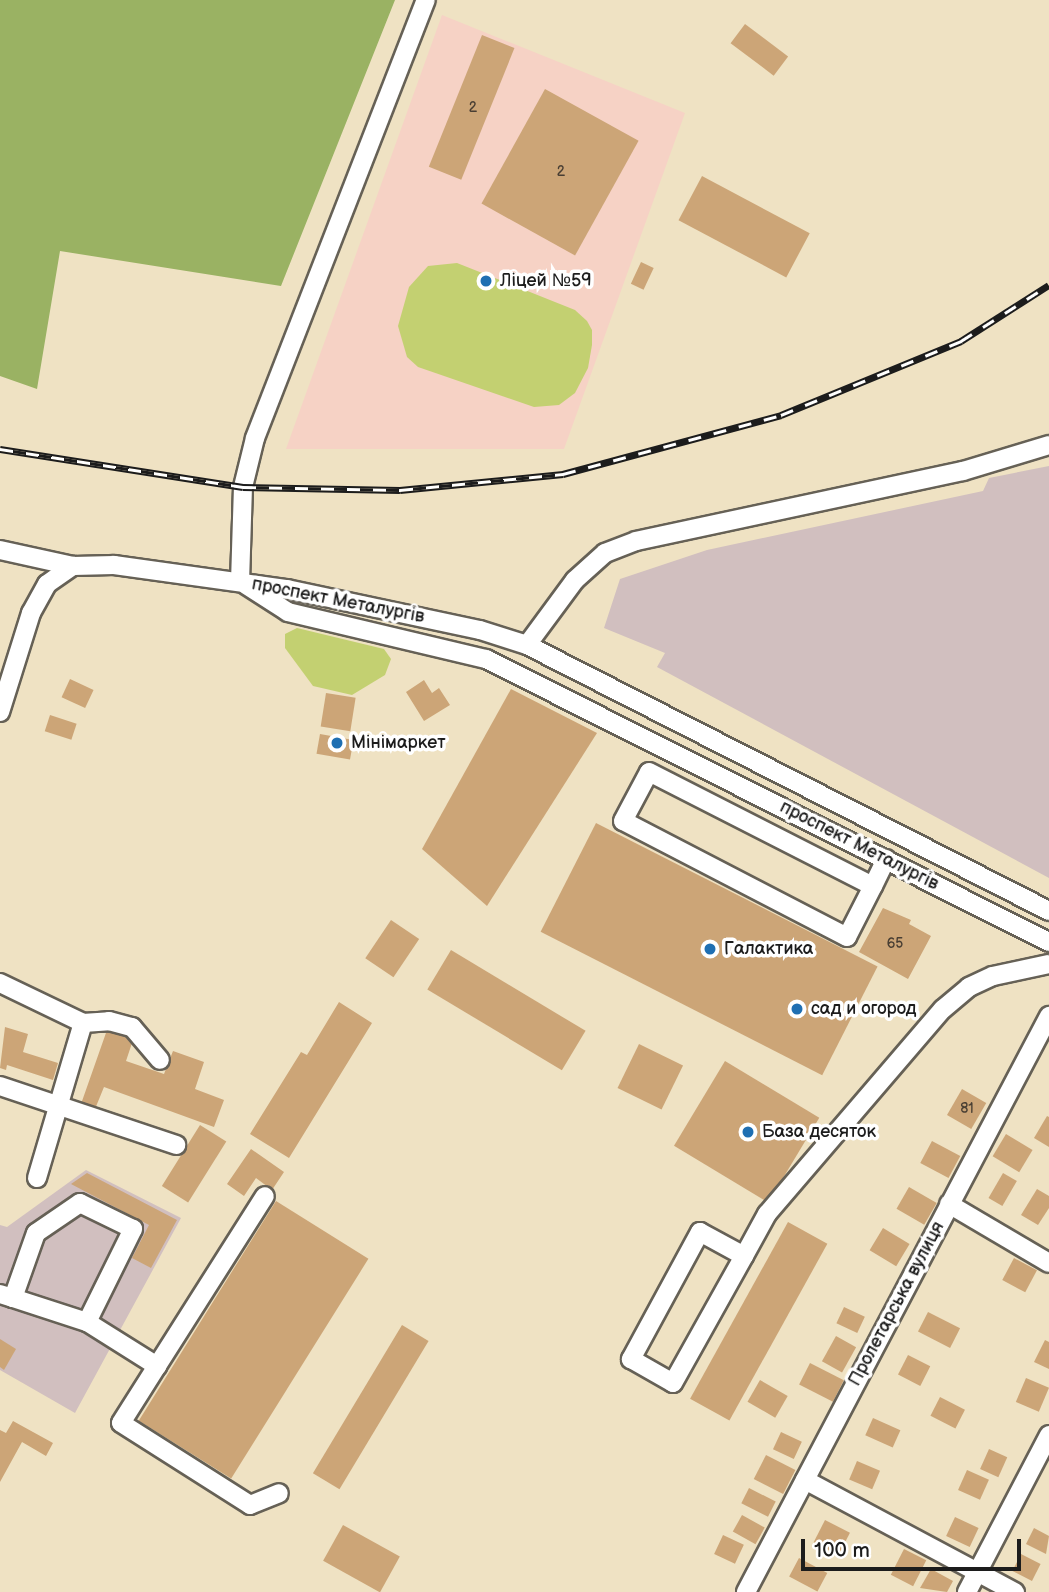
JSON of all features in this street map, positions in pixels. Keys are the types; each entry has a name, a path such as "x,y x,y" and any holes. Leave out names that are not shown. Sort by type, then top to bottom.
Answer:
{"street":[{"path":"0,550 73,566 114,565 240,582 243,486 255,438 426,0"},
{"path":"527,645 575,580 605,553 636,541 963,471 1049,445"},
{"path":"0,712 31,613 47,584 73,566"},
{"name":"проспект Металургів","path":"240,582 480,630 527,645 1049,911"},
{"name":"проспект Металургів","path":"240,582 288,612 486,659 1049,942"},
{"path":"719,775 719,758 731,748"},
{"path":"873,886 649,772 623,821 847,937 873,886 886,859"},
{"path":"744,1256 700,1232 631,1359 673,1383 744,1256 767,1214 943,1009 968,987 993,976 1049,964"},
{"path":"0,983 83,1023 109,1021 132,1027 160,1060"},
{"name":"Пролетарська вулиця","path":"747,1592 1049,1016"},
{"path":"37,1178 83,1023"},
{"path":"0,1086 176,1145"},
{"path":"265,1196 121,1423 250,1505 279,1493"},
{"path":"87,1322 133,1230 80,1203 36,1233 7,1296 87,1322 157,1366"},
{"path":"949,1204 1049,1263"},
{"path":"967,1592 1049,1435"},
{"path":"805,1480 1015,1592"}],"shaded area":[{"name":"Ліцей №59","path":"442,15 685,113 564,449 286,449"},
{"path":"1049,466 1049,878 657,667 665,653 604,628 620,579 707,550 983,491 989,478"},
{"path":"86,1170 181,1218 75,1413 0,1370 0,1225 7,1227"}],"green space":[{"path":"0,0 395,0 281,286 60,251 37,389 0,376"},
{"path":"457,263 575,310 587,321 592,330 592,345 588,368 575,393 559,405 534,407 418,367 407,357 398,326 409,287 428,266"},
{"path":"297,628 384,649 391,659 385,675 352,695 313,686 285,648 285,634"}],"building":[{"path":"745,24 788,56 774,76 731,43"},
{"path":"482,35 514,48 461,180 429,167"},
{"path":"545,89 639,141 575,255 481,204"},
{"path":"702,176 810,233 786,277 679,220"},
{"path":"641,262 654,268 644,290 631,284"},
{"path":"70,679 94,690 85,708 62,697"},
{"path":"424,680 432,693 439,688 450,705 424,721 406,692"},
{"path":"511,689 597,733 487,906 422,849"},
{"path":"326,693 356,698 350,731 321,727"},
{"path":"50,715 77,724 71,740 45,731"},
{"path":"320,734 353,740 350,760 317,754"},
{"name":"Галактика","path":"596,823 878,966 822,1075 541,932"},
{"path":"883,908 911,920 909,924 931,936 908,979 859,952"},
{"path":"391,920 419,939 393,977 365,958"},
{"path":"451,950 586,1031 562,1070 427,989"},
{"path":"339,1002 372,1023 289,1158 250,1134 301,1052 307,1055"},
{"path":"5,1027 28,1034 23,1052 58,1063 53,1080 7,1065 6,1070 0,1068"},
{"path":"107,1030 133,1040 126,1061 164,1074 173,1051 204,1062 195,1089 224,1100 214,1127 104,1087 95,1109 81,1104"},
{"path":"639,1044 683,1065 662,1110 618,1088"},
{"name":"База десяток","path":"725,1061 819,1118 768,1203 674,1146"},
{"path":"962,1089 986,1103 971,1129 947,1115"},
{"path":"1047,1116 1049,1117 1049,1147 1034,1138"},
{"path":"200,1125 226,1141 188,1202 162,1186"},
{"path":"1006,1134 1033,1150 1019,1172 993,1156"},
{"path":"932,1141 960,1156 949,1178 920,1163"},
{"path":"251,1149 284,1172 272,1190 256,1178 244,1196 227,1184"},
{"path":"87,1173 177,1220 151,1268 132,1258 149,1225 71,1184"},
{"path":"1003,1173 1017,1181 1002,1206 988,1198"},
{"path":"909,1187 937,1203 924,1225 896,1209"},
{"path":"1037,1189 1049,1196 1049,1208 1038,1225 1021,1215"},
{"path":"276,1201 368,1259 231,1478 139,1421"},
{"path":"788,1222 827,1244 729,1420 690,1399"},
{"path":"883,1228 910,1244 896,1266 870,1250"},
{"path":"1014,1258 1037,1270 1025,1292 1002,1280"},
{"path":"844,1307 865,1317 857,1333 836,1323"},
{"path":"928,1312 960,1328 950,1348 918,1332"},
{"path":"402,1325 429,1341 339,1489 313,1473"},
{"path":"836,1336 856,1347 842,1373 822,1361"},
{"path":"0,1339 16,1349 4,1370 0,1367"},
{"path":"1045,1340 1049,1342 1049,1369 1034,1362"},
{"path":"908,1355 930,1366 920,1386 898,1375"},
{"path":"810,1363 844,1380 833,1402 799,1384"},
{"path":"1026,1378 1049,1388 1039,1412 1016,1402"},
{"path":"760,1380 788,1396 775,1418 748,1402"},
{"path":"940,1397 965,1410 955,1428 930,1416"},
{"path":"873,1418 900,1430 893,1448 865,1435"},
{"path":"13,1421 53,1443 46,1456 22,1442 0,1482 0,1430 6,1433"},
{"path":"781,1432 802,1442 794,1459 773,1449"},
{"path":"989,1449 1007,1457 998,1477 980,1469"},
{"path":"766,1455 795,1470 783,1494 754,1479"},
{"path":"857,1461 880,1471 872,1489 849,1479"},
{"path":"967,1470 989,1480 980,1500 958,1490"},
{"path":"749,1488 776,1502 768,1517 741,1503"},
{"path":"742,1515 765,1528 756,1544 733,1532"},
{"path":"955,1517 979,1528 970,1547 946,1536"},
{"path":"825,1520 850,1533 839,1555 814,1542"},
{"path":"343,1525 400,1557 380,1592 323,1561"},
{"path":"1034,1528 1049,1536 1046,1554 1026,1544"},
{"path":"723,1535 744,1545 735,1564 714,1554"},
{"path":"904,1549 926,1560 913,1586 891,1575"},
{"path":"1021,1554 1041,1564 1032,1581 1012,1571"},
{"path":"799,1558 827,1573 817,1592 789,1577"},
{"path":"931,1569 953,1581 947,1592 920,1588"}],"railway":[{"path":"0,449 243,487 400,490 563,474 781,415 961,341 1049,285"}],"place":[{"name":"Ліцей №59","path":"486,281"},
{"name":"Мінімаркет","path":"337,743"},
{"name":"Галактика","path":"710,949"},
{"name":"сад и огород","path":"797,1009"},
{"name":"База десяток","path":"748,1132"}]}
